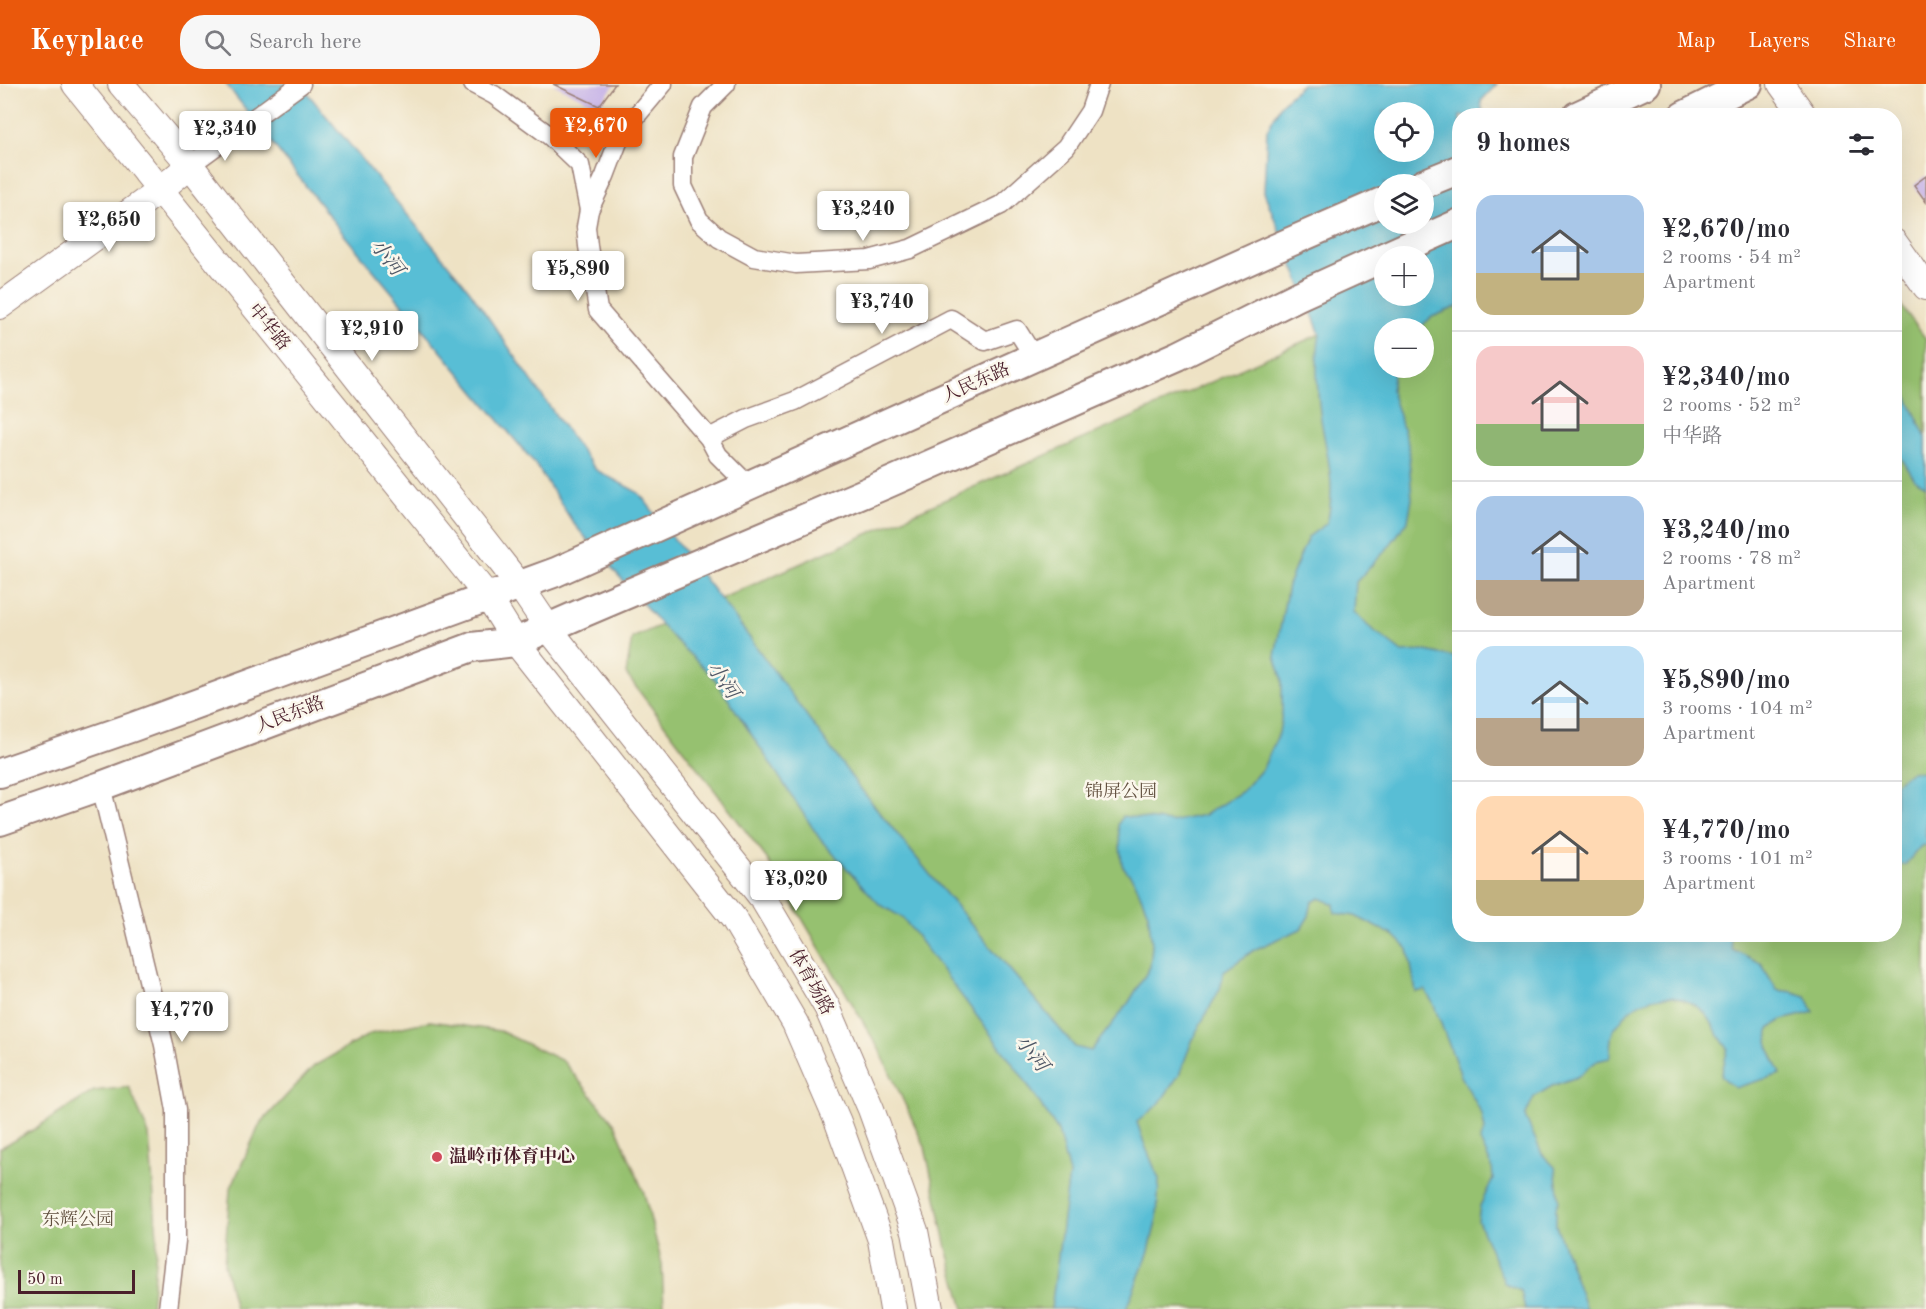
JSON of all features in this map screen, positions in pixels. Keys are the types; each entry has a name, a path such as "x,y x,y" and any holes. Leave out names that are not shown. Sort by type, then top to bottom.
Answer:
{"main road":[{"name":"中华路","path":"75,84 488,597"},
{"name":"中华路","path":"121,84 190,165 520,586"},
{"path":"1594,108 1646,84"},
{"path":"1699,108 1748,84"},
{"path":"1782,84 1798,108"},
{"path":"0,306 159,191 190,165"},
{"path":"1434,180 1452,172"},
{"name":"人民东路","path":"520,586 678,518 1374,205"},
{"path":"1409,246 1452,227"},
{"path":"1902,253 1926,287"},
{"name":"人民东路","path":"0,821 101,786 472,646 516,642 549,629 1178,356 1298,296 1374,262"},
{"path":"0,773 520,586"},
{"name":"体育场路","path":"520,586 549,629 763,899 827,1007 871,1109 915,1231 930,1309"},
{"name":"体育场路","path":"488,597 516,642 734,919 795,1023 838,1122 881,1240 893,1309"}],"street":[{"path":"190,165 301,84"},
{"path":"473,84 494,95 550,136 580,165 589,210"},
{"path":"663,84 621,134 589,210 586,227 598,310 709,438 718,455 748,485"},
{"path":"726,84 703,106 683,157 683,186 699,220 719,238 754,256 796,264 870,260 910,249 1000,205 1066,147 1090,111 1099,84"},
{"path":"550,136 586,132 621,134"},
{"path":"709,438 746,419 795,401 951,319 985,341 1017,330 1034,357"},
{"path":"101,786 164,1045 176,1110 176,1241 168,1309"}],"green space":[{"name":"锦屏公园","path":"1452,277 1452,942 1902,942 1902,306 1926,339 1926,1309 964,1309 947,1248 925,1147 879,1049 767,859 626,674 632,638 1383,306 1434,306 1434,289"},
{"name":"温岭市体育中心","path":"430,1021 500,1031 563,1061 615,1124 644,1193 662,1264 664,1309 235,1309 224,1264 230,1190 260,1124 314,1066 370,1034"},
{"name":"东辉公园","path":"129,1087 149,1135 157,1237 151,1309 0,1309 0,1148 94,1091"}],"water":[{"name":"小河","path":"226,84 300,84 470,291 596,470 639,493 741,626 856,783 936,882 1075,1047 1091,1051 1129,1002 1150,967 1152,945 1148,913 1135,882 1122,865 1118,825 1122,816 1170,822 1204,815 1243,791 1263,768 1279,733 1282,713 1282,678 1275,656 1288,585 1308,537 1327,523 1330,508 1331,481 1318,393 1317,364 1320,334 1264,192 1267,130 1281,104 1302,84 1497,84 1481,101 1482,108 1452,108 1452,309 1431,318 1374,318 1374,378 1393,378 1391,391 1408,444 1412,499 1408,521 1386,550 1356,582 1354,612 1402,652 1426,651 1452,657 1452,942 1730,942 1732,949 1761,963 1777,990 1806,996 1814,1012 1782,1020 1769,1028 1768,1046 1781,1074 1735,1088 1721,1076 1728,1048 1705,1013 1694,1005 1671,997 1648,1000 1637,1005 1614,1030 1610,1043 1610,1058 1597,1061 1577,1077 1552,1086 1534,1097 1525,1116 1542,1154 1555,1167 1559,1200 1556,1207 1556,1225 1586,1309 1525,1309 1521,1291 1505,1284 1478,1221 1480,1206 1493,1178 1492,1167 1480,1141 1485,1130 1482,1114 1461,1076 1433,1003 1425,990 1416,992 1408,949 1395,936 1355,916 1335,913 1334,904 1320,898 1312,902 1309,916 1301,929 1256,949 1224,971 1220,989 1194,1036 1179,1075 1159,1104 1137,1122 1159,1179 1157,1218 1149,1251 1126,1309 1051,1309 1069,1174 1058,1131 1022,1076 903,918 879,904 820,839 715,679 670,635 574,524 536,465 345,236"},
{"path":"1902,386 1926,438 1926,486 1915,480 1902,459"},
{"path":"1911,771 1926,772 1926,845 1921,846 1905,865 1902,865 1902,778"}],"building":[{"path":"553,84 615,84 599,106"},
{"path":"1926,176 1926,202 1914,185"}],"place":[{"name":"温岭市体育中心","path":"437,1157"}]}
